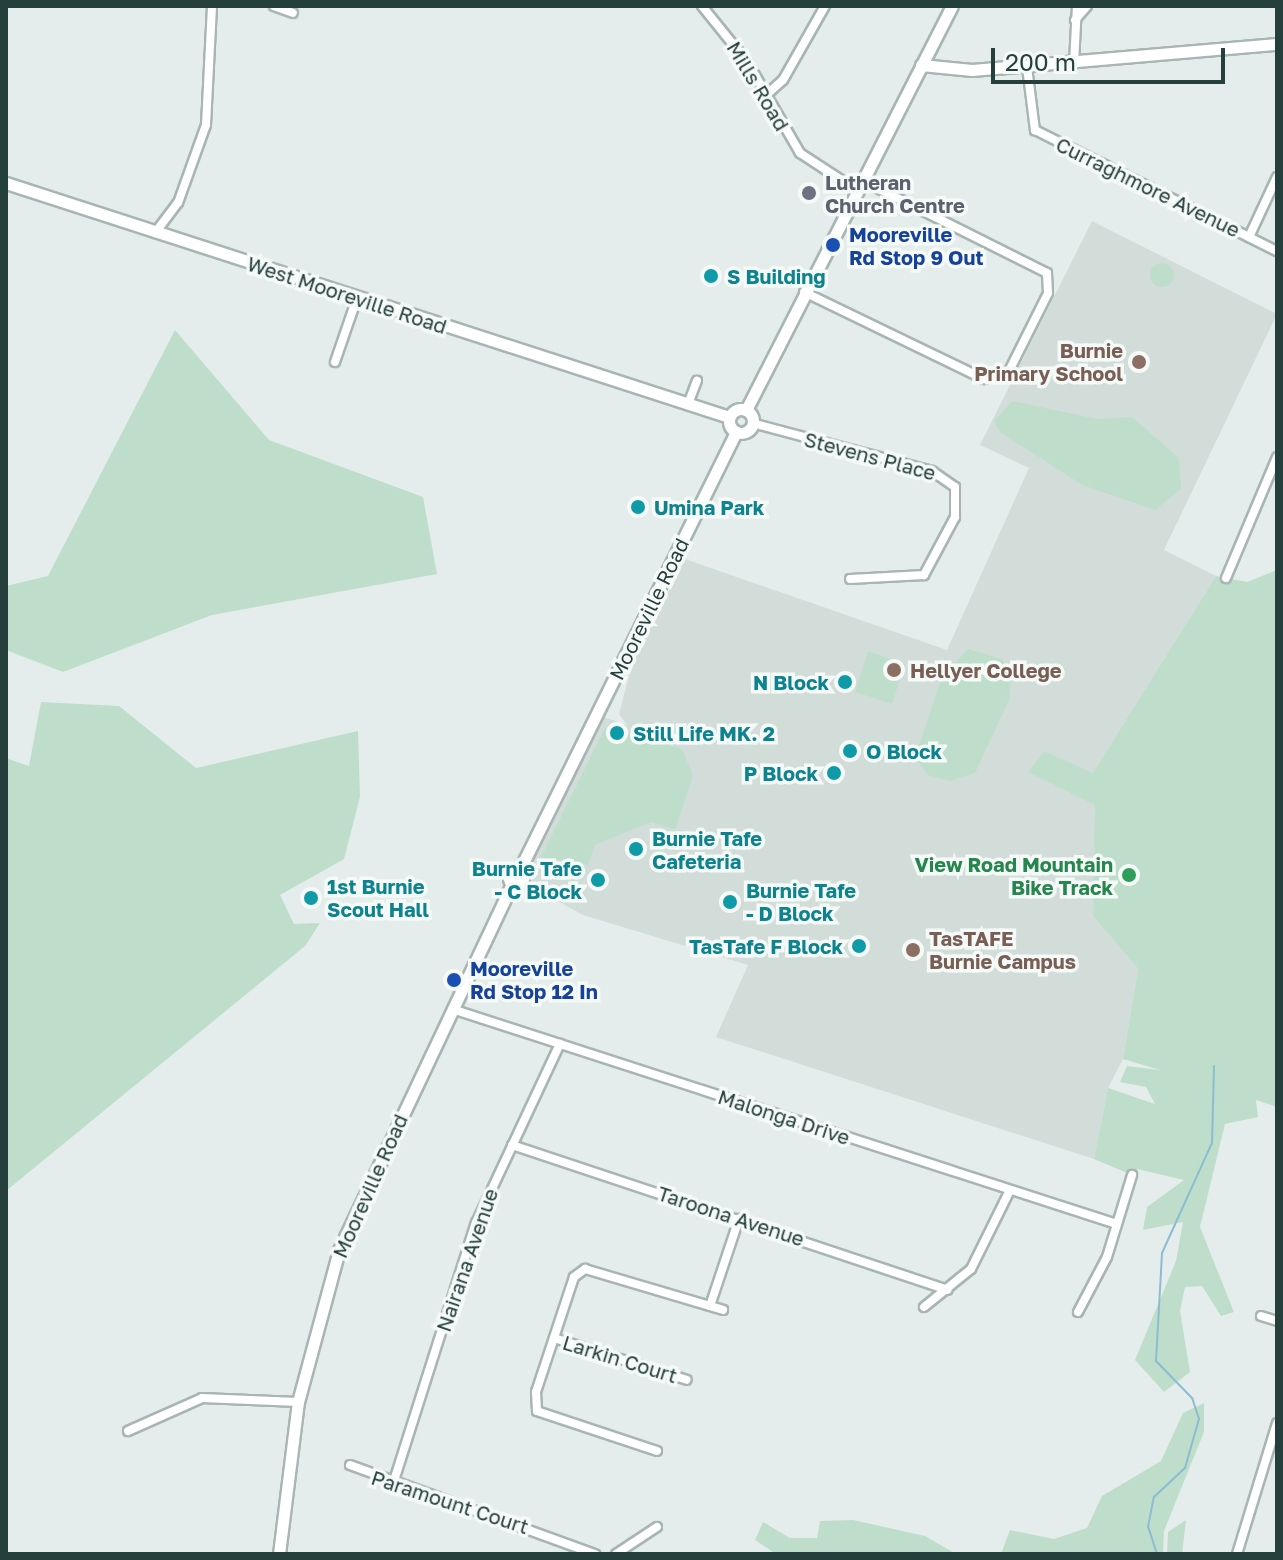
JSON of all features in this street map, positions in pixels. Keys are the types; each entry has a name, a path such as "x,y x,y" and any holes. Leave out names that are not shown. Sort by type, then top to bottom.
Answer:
{"main road":[{"path":"746,410 752,423 736,432 729,417 746,410 858,184 952,6"},
{"path":"921,65 1027,67 1277,44"},
{"name":"West Mooreville Road","path":"6,183 729,417"},
{"name":"Mooreville Road","path":"279,1554 298,1402 339,1250 512,884 522,881 519,871 736,432"}],"street":[{"path":"155,233 178,203 206,125 212,6"},
{"path":"274,6 293,13"},
{"name":"Mills Road","path":"702,6 765,96 800,153 858,184 1040,268 1051,279 1042,305 1009,371 995,382 804,292"},
{"path":"765,96 783,80 825,6"},
{"path":"1074,63 1077,6"},
{"path":"1074,20 1087,6"},
{"name":"Curraghmore Avenue","path":"1027,67 1035,130 1277,251"},
{"path":"1249,237 1277,177"},
{"path":"335,362 357,298"},
{"path":"688,404 697,381"},
{"name":"Stevens Place","path":"752,423 917,466 955,487 955,517 924,575 850,579"},
{"path":"1226,578 1277,457"},
{"name":"Malonga Drive","path":"452,1009 1117,1224"},
{"name":"Nairana Avenue","path":"393,1484 476,1223 560,1044"},
{"name":"Taroona Avenue","path":"512,1145 948,1290"},
{"path":"1078,1312 1117,1224 1132,1175"},
{"path":"924,1307 948,1290 989,1242 1010,1190"},
{"path":"710,1306 739,1219"},
{"path":"657,1451 537,1411 554,1338 574,1277 585,1269 723,1310"},
{"path":"1261,1316 1277,1321"},
{"name":"Larkin Court","path":"554,1338 687,1380"},
{"path":"128,1431 202,1398 298,1402"},
{"path":"1237,1554 1277,1423"},
{"name":"Paramount Court","path":"350,1465 393,1484 595,1554"},
{"path":"616,1554 657,1527"}],"shaded area":[{"path":"1092,221 1277,314 1164,550 1216,576 1086,786 1096,799 1093,916 1138,969 1123,1059 1108,1088 1094,1159 716,1037 748,965 583,915 522,881 520,872 598,715 627,725 619,714 633,660 685,559 947,650 1029,468 980,445"}],"green space":[{"path":"1157,263 1167,263 1174,270 1174,280 1167,287 1157,287 1150,280 1150,270"},
{"path":"175,330 269,440 423,497 437,574 212,615 63,672 6,650 6,586 48,576"},
{"path":"1012,401 1097,419 1132,417 1179,458 1181,489 1155,510 1082,485 1000,432 994,421"},
{"path":"1277,570 1277,1107 1256,1100 1258,1117 1225,1124 1200,1227 1234,1312 1221,1316 1202,1286 1185,1287 1180,1311 1190,1372 1164,1392 1135,1360 1176,1261 1183,1222 1143,1230 1147,1207 1184,1180 1137,1169 1132,1175 1094,1159 1108,1088 1155,1104 1146,1087 1120,1082 1127,1066 1160,1070 1123,1059 1138,969 1093,916 1095,805 1028,772 1044,751 1093,773 1216,576 1247,582"},
{"path":"968,649 1002,659 1011,677 1009,700 975,773 950,781 929,776 915,757 942,677"},
{"path":"868,651 905,664 892,704 855,692"},
{"path":"41,702 119,706 196,768 358,731 360,797 344,859 280,895 294,924 320,923 305,946 6,1191 6,758 29,766"},
{"path":"605,728 682,749 693,776 675,830 651,822 595,845 588,865 541,857"},
{"path":"1204,1403 1204,1432 1164,1531 1163,1554 1001,1554 1010,1530 1054,1539 1087,1528 1102,1496 1161,1461 1183,1413"},
{"path":"853,1520 925,1536 956,1554 776,1554 755,1540 763,1522 790,1538 817,1538 820,1521"},
{"path":"1186,1520 1182,1554 1167,1554 1168,1532"}],"waterway":[{"path":"1157,1554 1148,1527 1154,1497 1185,1468 1199,1419 1192,1398 1156,1361 1162,1253 1212,1143 1214,1066"}],"place":[{"name":"Lutheran Church Centre","path":"809,193"},
{"name":"Mooreville Rd Stop 9 Out","path":"833,245"},
{"name":"S Building","path":"711,276"},
{"name":"Burnie Primary School","path":"1139,362"},
{"name":"Umina Park","path":"638,507"},
{"name":"Hellyer College","path":"894,670"},
{"name":"N Block","path":"845,682"},
{"name":"Still Life MK. 2","path":"617,733"},
{"name":"O Block","path":"850,751"},
{"name":"P Block","path":"834,773"},
{"name":"Burnie Tafe Cafeteria","path":"636,849"},
{"name":"View Road Mountain Bike Track","path":"1129,875"},
{"name":"Burnie Tafe - C Block","path":"598,880"},
{"name":"1st Burnie Scout Hall","path":"311,898"},
{"name":"Burnie Tafe - D Block","path":"730,902"},
{"name":"TasTafe F Block","path":"859,946"},
{"name":"TasTAFE Burnie Campus","path":"913,950"},
{"name":"Mooreville Rd Stop 12 In","path":"454,980"}]}
